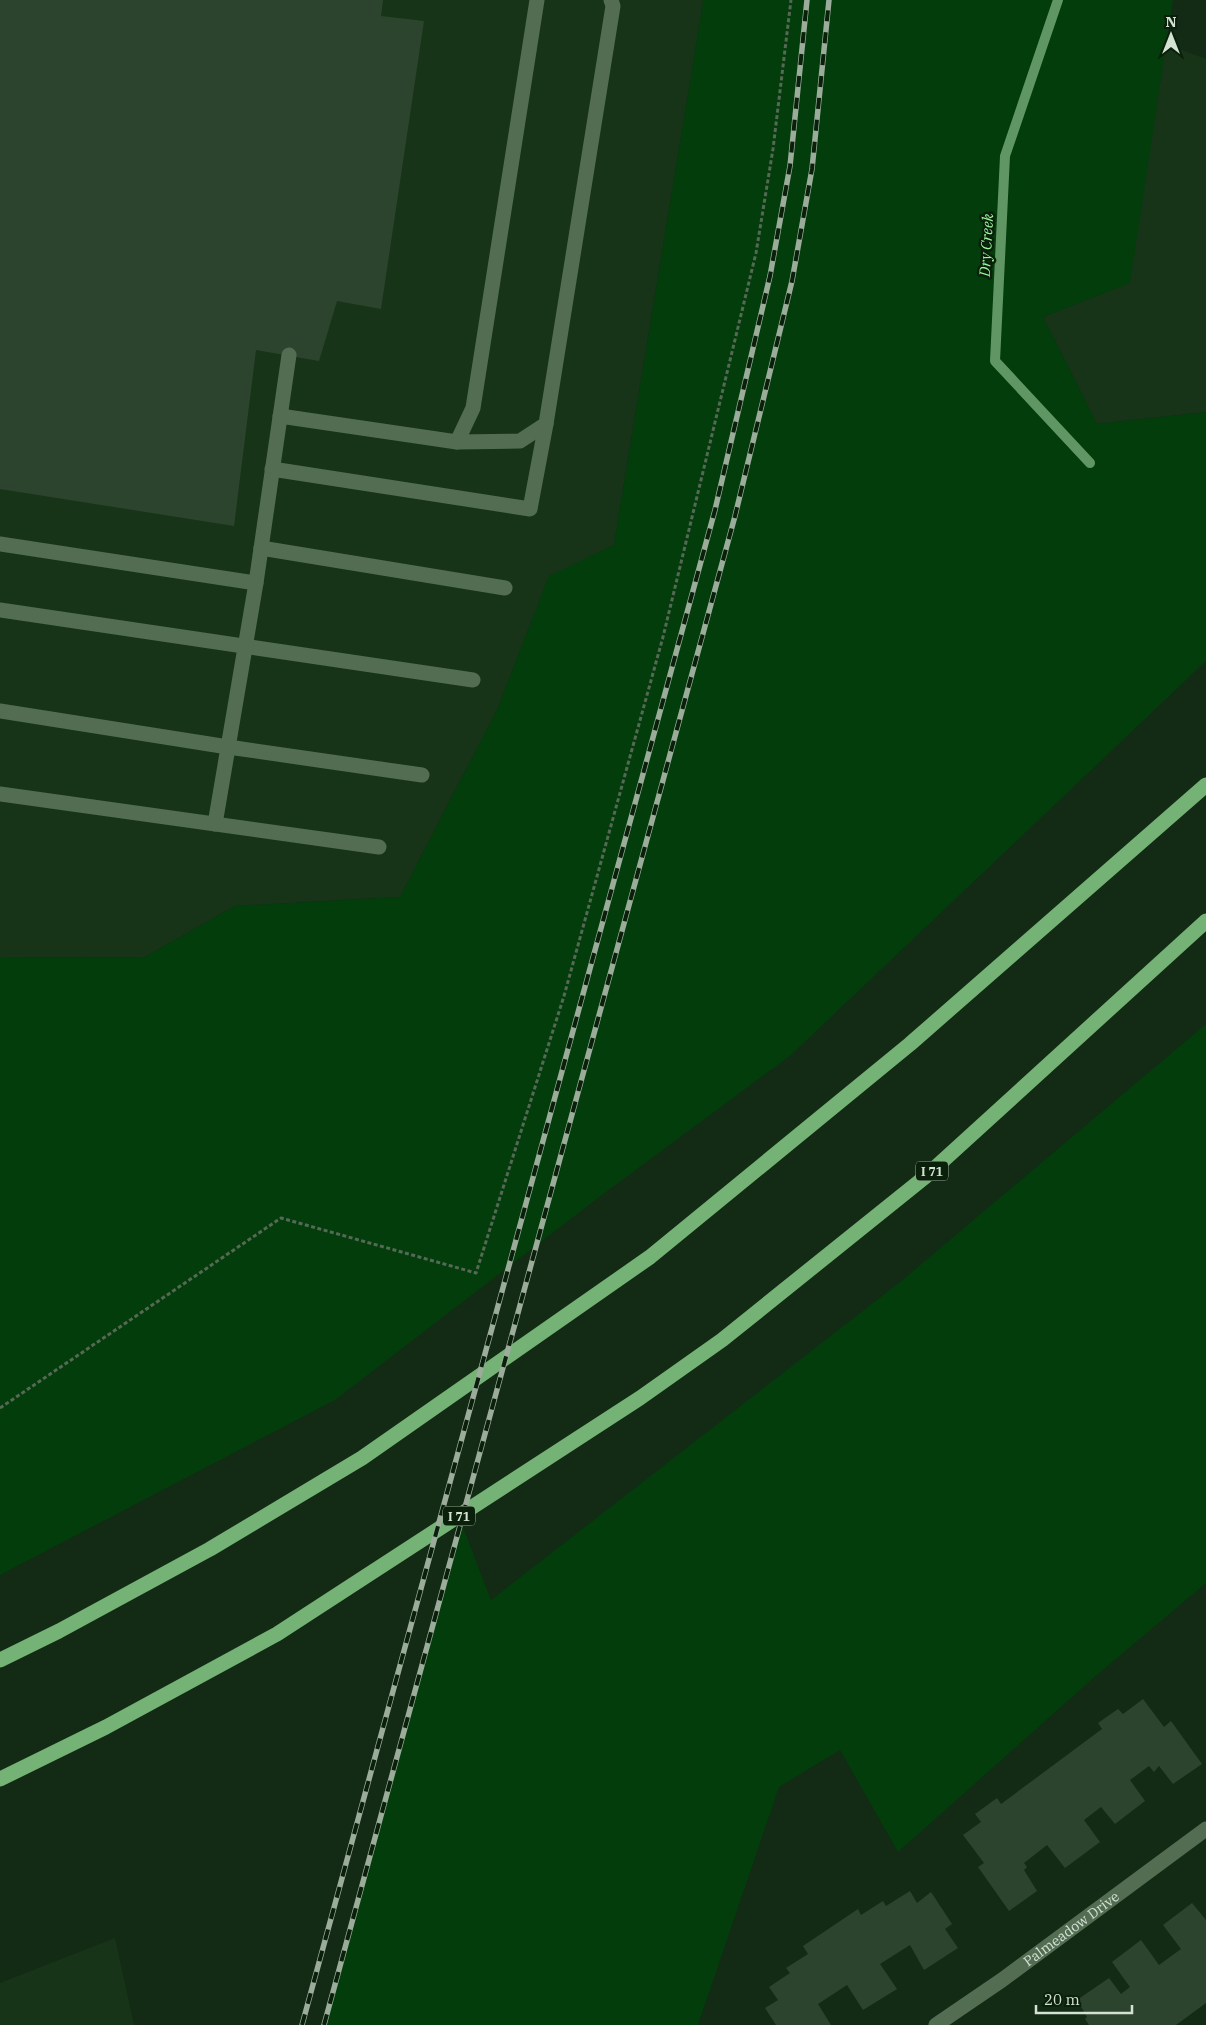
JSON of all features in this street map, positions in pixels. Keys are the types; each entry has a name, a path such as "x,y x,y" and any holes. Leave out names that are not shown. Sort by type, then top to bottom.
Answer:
{"highway":[{"path":"0,1660 59,1631 210,1549 362,1458 650,1257 910,1044 1206,785"},
{"name":"I 71","path":"0,1779 106,1727 278,1634 640,1398 722,1340 926,1177 1206,921"}],"street":[{"path":"457,442 473,408 537,0"},
{"path":"272,469 530,509 546,424 613,6 611,0"},
{"path":"215,824 256,583 289,355"},
{"path":"280,416 457,442 520,441 546,424"},
{"path":"0,544 256,583"},
{"path":"261,548 505,588"},
{"path":"0,610 473,680"},
{"path":"0,711 422,775"},
{"path":"0,794 379,847"},
{"name":"Palmeadow Drive","path":"936,2025 1002,1980 1206,1829"}],"path":[{"path":"0,1408 281,1218 476,1273 564,996 663,637 756,253 773,149 791,0"}],"shaded area":[{"path":"0,0 702,0 614,545 549,577 497,710 400,897 235,906 145,957 0,958"},
{"path":"702,0 1173,0 1130,283 1043,317 1097,424 1206,412 1206,661 791,1055 598,1198 335,1400 0,1575 0,958 145,957 235,906 400,897 497,710 549,576 614,545"},
{"path":"1166,44 1206,59 1206,412 1097,424 1043,317 1129,283"},
{"path":"1206,1024 1206,1583 1098,1674 898,1852 840,1750 779,1787 698,2025 324,2025 461,1522 491,1600 900,1282"},
{"path":"115,1938 134,2025 0,2025 0,1983"}],"building":[{"path":"0,0 383,0 381,16 424,21 381,309 337,301 319,361 256,350 234,526 0,489"},
{"path":"1143,1699 1164,1727 1171,1721 1202,1764 1173,1784 1159,1766 1154,1772 1149,1766 1130,1780 1145,1801 1115,1824 1101,1807 1084,1820 1100,1842 1065,1868 1047,1845 1024,1863 1027,1867 1024,1870 1037,1891 1009,1911 978,1867 984,1863 963,1835 981,1822 975,1814 997,1798 1001,1804 1102,1729 1098,1723 1118,1709 1123,1714"},
{"path":"910,1891 917,1903 931,1892 952,1924 945,1929 958,1948 924,1970 910,1945 880,1964 897,1989 863,2010 847,1985 818,2004 831,2025 776,2025 765,2008 778,2000 769,1987 790,1973 786,1968 808,1954 803,1946 858,1909 861,1915 883,1901 886,1906"},
{"path":"1192,1903 1206,1920 1206,2003 1176,2025 1089,2025 1085,2019 1087,2017 1077,2000 1109,1978 1121,1994 1130,1987 1112,1962 1141,1940 1159,1965 1181,1949 1163,1925"}],"waterway":[{"name":"Dry Creek","path":"1058,0 1005,156 995,361 1090,463"}],"railway":[{"path":"302,2025 715,510 770,276 790,166 807,0"},
{"path":"324,2025 735,516 792,281 812,169 829,0"}]}
